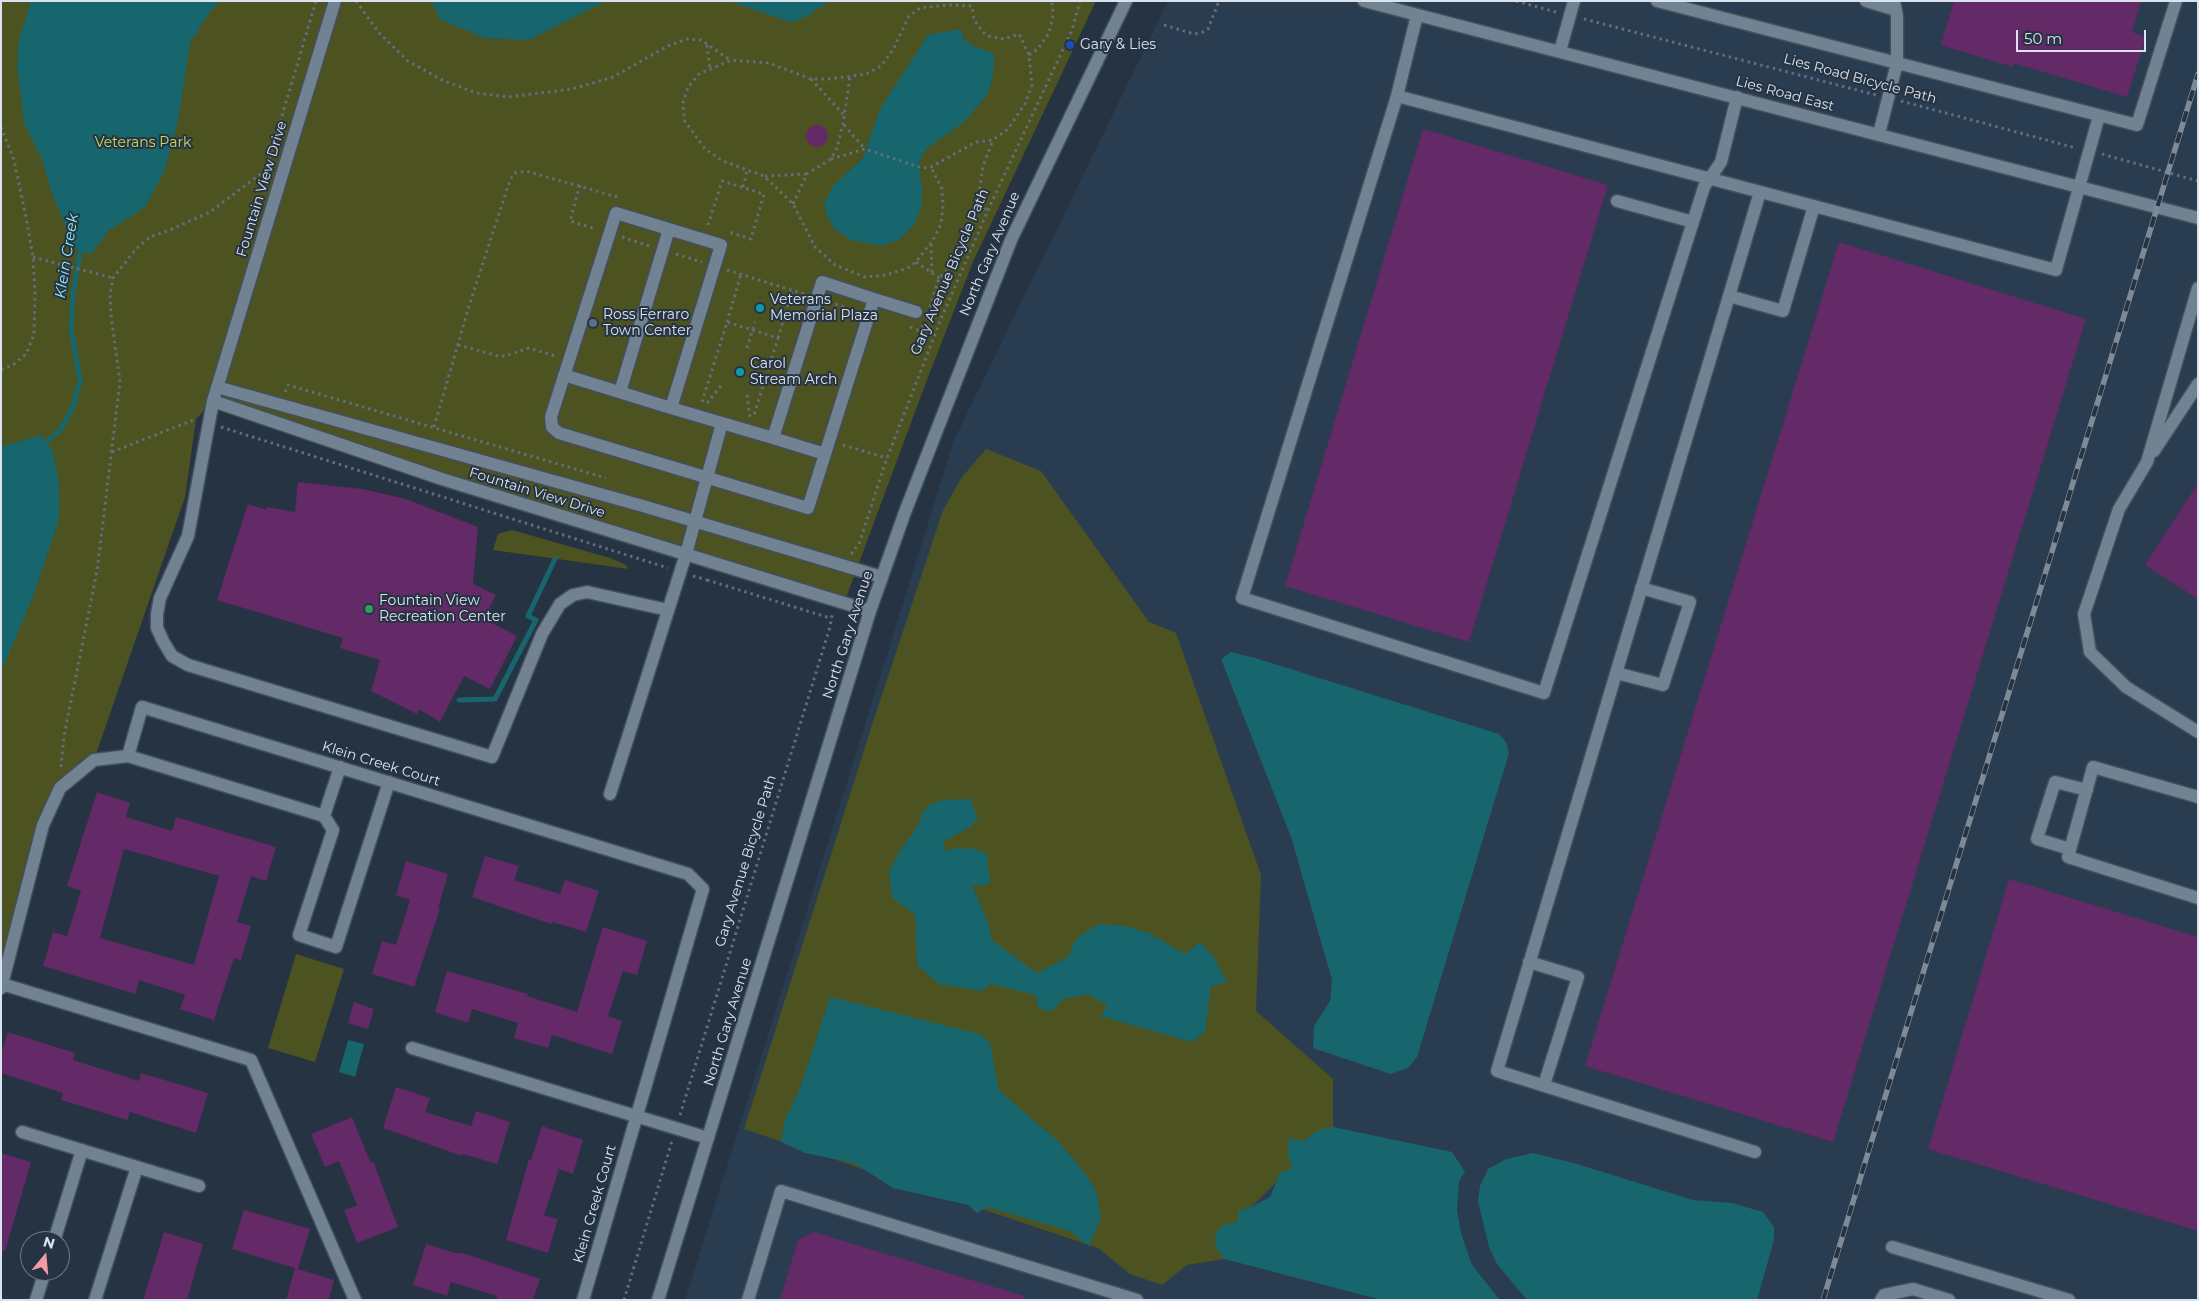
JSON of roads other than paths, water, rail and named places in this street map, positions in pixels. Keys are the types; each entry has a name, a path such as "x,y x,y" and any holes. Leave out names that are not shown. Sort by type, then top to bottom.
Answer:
{"street":[{"name":"Fountain View Drive","path":"335,1 213,401 442,479 870,611"},
{"name":"North Gary Avenue","path":"658,1300 882,577 935,431 1011,240 1126,1"},
{"name":"Lies Road East","path":"1364,1 2198,218"},
{"path":"1560,51 1574,1"},
{"path":"1657,1 2137,125 2176,1"},
{"path":"1866,1 1895,6 1897,63 1879,134"},
{"path":"1417,15 1397,96 1242,598 1544,693 1704,187 1721,162 1738,97"},
{"path":"1397,96 2056,270 2099,116"},
{"path":"1755,1152 1497,1071 1760,192"},
{"path":"1617,201 1693,222"},
{"path":"1729,296 1783,311 1814,206"},
{"path":"671,408 721,245 616,213 551,417 552,426 559,434 808,508 874,299"},
{"path":"620,392 669,229"},
{"path":"773,438 822,282 922,313"},
{"path":"2147,462 2197,295"},
{"path":"564,376 825,454"},
{"path":"2198,384 2119,509 2084,614 2090,652 2126,687 2198,732"},
{"name":"Fountain View Drive","path":"217,386 696,522 882,577"},
{"path":"213,401 188,536 160,598 156,614 157,628 172,656 188,665 492,757 542,634 560,604 573,595 588,592 668,610"},
{"path":"610,794 681,572 722,423"},
{"path":"1616,673 1663,685 1690,602 1642,588"},
{"name":"Klein Creek Court","path":"128,756 142,707 688,874 703,889 583,1300"},
{"path":"355,1300 251,1060 2,986 43,825 60,788 94,760 128,756 324,816 333,830 299,935 336,947 389,782"},
{"path":"324,816 340,767"},
{"path":"2198,797 2093,767 2068,857 2198,898"},
{"path":"2070,849 2037,839 2055,782 2087,790"},
{"path":"1529,962 1578,977 1544,1086"},
{"path":"412,1048 708,1138"},
{"path":"22,1132 199,1186"},
{"path":"57,1231 82,1150"},
{"path":"95,1300 136,1167"},
{"path":"748,1300 781,1191 1137,1300"},
{"path":"1892,1247 2069,1300"},
{"path":"36,1300 42,1281"},
{"path":"1881,1300 1884,1295 1913,1289 1949,1300"}],"waterway":[{"name":"Klein Creek","path":"41,447 61,429 73,407 80,380 71,329 73,293 81,247"},
{"path":"459,700 495,699 536,620 528,616 555,559"}],"railway":[{"path":"1823,1300 2198,74"}],"place":[{"name":"Gary & Lies","path":"1070,45"},
{"name":"Veterans Memorial Plaza","path":"760,308"},
{"name":"Ross Ferraro Town Center","path":"593,323"},
{"name":"Carol Stream Arch","path":"740,372"},
{"name":"Fountain View Recreation Center","path":"369,609"}],"park label":[{"name":"Veterans Park","path":"143,143"}]}
